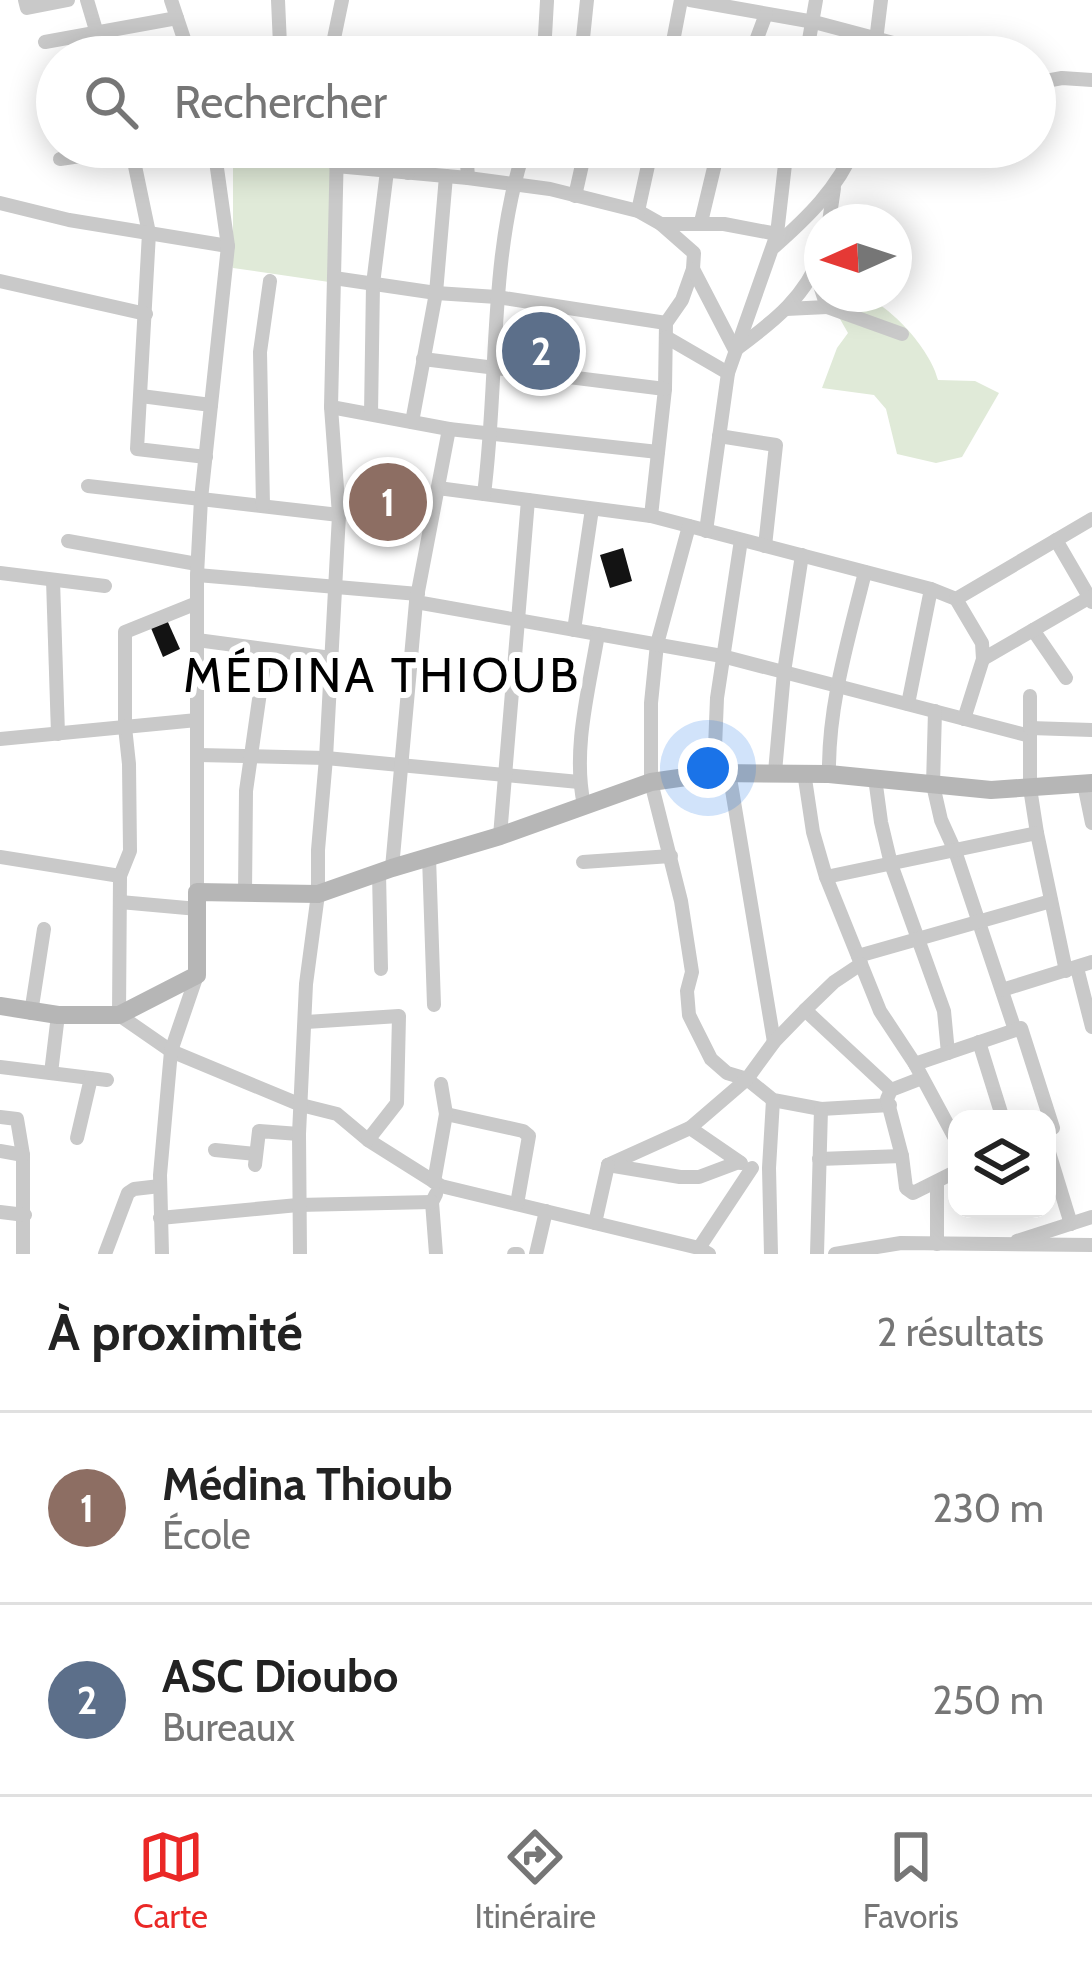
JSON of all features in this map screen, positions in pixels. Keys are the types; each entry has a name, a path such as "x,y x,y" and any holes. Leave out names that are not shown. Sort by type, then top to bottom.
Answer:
{"street":[{"path":"25,0 27,8 68,0"},
{"path":"87,0 98,34"},
{"path":"171,0 183,36"},
{"path":"277,36 278,0"},
{"path":"338,36 342,0"},
{"path":"583,36 587,0"},
{"path":"676,36 685,0 742,5 873,36"},
{"path":"811,36 816,0"},
{"path":"877,36 881,0"},
{"path":"545,36 547,2"},
{"path":"757,36 766,14"},
{"path":"85,36 177,19"},
{"path":"1056,79 1092,80"},
{"path":"135,168 149,233 137,449 206,457"},
{"path":"162,1254 160,1186 171,1051 197,975 197,569 228,246 217,168"},
{"path":"300,1254 299,1134 306,984 318,894 339,515 331,407 337,168"},
{"path":"357,168 512,184 638,211 694,253 682,300 666,330 665,389 651,517"},
{"path":"467,168 468,178"},
{"path":"484,494 492,434 497,297 518,168"},
{"path":"575,196 581,168"},
{"path":"638,211 647,168"},
{"path":"700,222 714,168"},
{"path":"706,531 728,373 775,240 786,168"},
{"path":"661,224 700,222 775,240 806,218 834,188 844,168"},
{"path":"371,414 373,284 387,171"},
{"path":"412,422 436,293 446,176"},
{"path":"832,204 834,188"},
{"path":"0,203 69,220 228,246"},
{"path":"693,269 735,350"},
{"path":"334,278 497,297 666,330 728,373"},
{"path":"0,280 146,314"},
{"path":"263,506 260,352 270,281"},
{"path":"735,350 786,309 804,287"},
{"path":"786,309 804,308"},
{"path":"841,312 902,334"},
{"path":"424,359 665,389"},
{"path":"141,396 211,405"},
{"path":"331,407 449,429 658,452"},
{"path":"381,970 386,871 417,598 449,429"},
{"path":"719,436 776,445 765,546"},
{"path":"88,486 339,515"},
{"path":"438,488 651,517 956,599 982,643 982,659 964,719"},
{"path":"500,836 528,500"},
{"path":"574,630 592,508"},
{"path":"956,599 1092,520"},
{"path":"689,526 657,644 651,782 671,856 692,972 688,1016 711,1059 773,1100 821,1109 890,1098 918,1071 948,1053 1021,1028 1048,1110"},
{"path":"741,540 717,698 722,772 774,1042"},
{"path":"982,659 1091,598 1056,541"},
{"path":"68,542 197,569 417,598 722,656 1030,732 1092,730"},
{"path":"775,772 802,555"},
{"path":"829,773 837,686 866,572"},
{"path":"0,573 105,586"},
{"path":"53,580 58,734"},
{"path":"908,704 931,589"},
{"path":"119,1015 120,876 130,850 125,632 197,603"},
{"path":"1033,630 1066,678"},
{"path":"584,805 579,782 582,738 598,634"},
{"path":"197,640 331,658"},
{"path":"245,893 246,791 266,650"},
{"path":"1030,696 1030,788 1037,833 1051,901 1087,993 1092,1027"},
{"path":"935,711 933,784 941,820 956,851 1016,1030"},
{"path":"0,739 197,720"},
{"path":"198,755 326,758 579,782"},
{"path":"119,902 245,893 318,894 651,782 722,772 829,773 991,790 1088,784 1092,824"},
{"path":"805,772 813,832 859,960 880,1011 948,1126"},
{"path":"875,778 892,864 944,1011 948,1053"},
{"path":"826,877 1037,833"},
{"path":"584,862 671,856"},
{"path":"0,857 120,876"},
{"path":"429,857 434,1005"},
{"path":"608,1166 691,1128 747,1079 774,1042 859,960 1051,901"},
{"path":"31,1013 44,929"},
{"path":"1002,990 1078,967"},
{"path":"0,1006 31,1013 119,1015 197,975"},
{"path":"805,1010 890,1098 908,1192 948,1176"},
{"path":"51,1073 58,1015"},
{"path":"119,1015 171,1051 301,1105 337,1114 368,1140 438,1184 704,1251 746,1165"},
{"path":"306,1022 399,1016 397,1103 368,1140"},
{"path":"979,1042 1000,1110"},
{"path":"0,1066 99,1079 76,1138"},
{"path":"436,1254 432,1202 446,1114 440,1084"},
{"path":"771,1254 773,1100"},
{"path":"817,1254 821,1109"},
{"path":"446,1114 529,1136 517,1204"},
{"path":"0,1117 17,1119 23,1155 23,1254"},
{"path":"691,1128 746,1165"},
{"path":"215,1150 256,1159 259,1131 299,1134"},
{"path":"0,1151 23,1155"},
{"path":"819,1159 902,1156"},
{"path":"608,1166 680,1178 746,1165 770,1168"},
{"path":"595,1223 608,1166"},
{"path":"1056,1175 1071,1223"},
{"path":"937,1183 943,1248"},
{"path":"104,1254 128,1193 160,1186"},
{"path":"160,1218 298,1205 432,1202"},
{"path":"536,1254 546,1211"},
{"path":"0,1212 25,1214"},
{"path":"1002,1245 1092,1217"},
{"path":"835,1254 902,1243 943,1248 1092,1245"}],"green space":[{"path":"233,168 332,168 329,282 233,268"},
{"path":"836,312 889,312 927,355 938,380 975,381 999,393 962,457 936,463 897,454 886,409 874,395 822,388 848,333"}],"building":[{"path":"623,548 632,581 610,588 600,555"},
{"path":"167,620 180,649 163,657 151,628"}],"place":[{"name":"ASC Dioubo","path":"541,351"},
{"name":"Médina Thioub","path":"388,502"}],"district":[{"name":"MÉDINA THIOUB","path":"382,675"}]}
